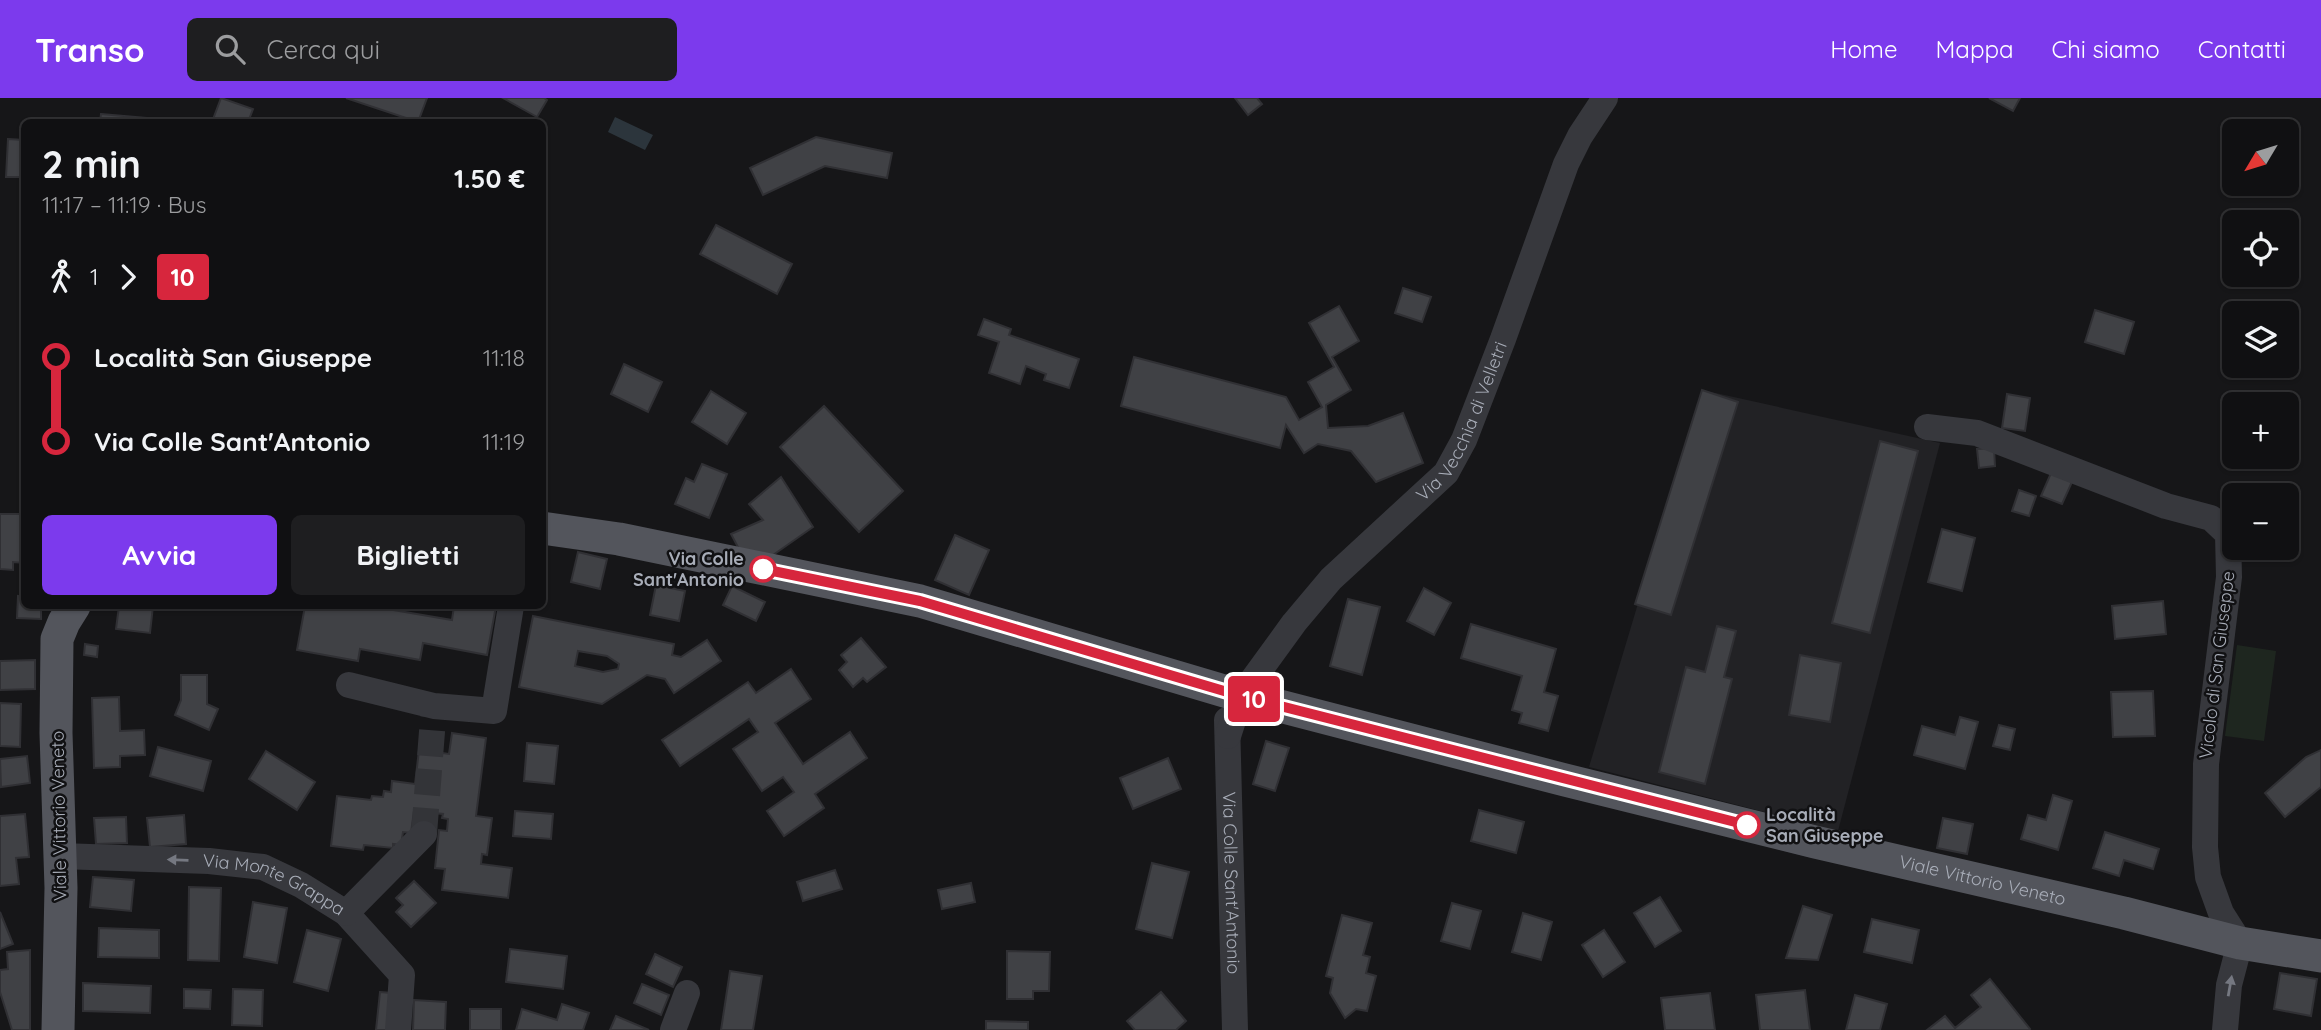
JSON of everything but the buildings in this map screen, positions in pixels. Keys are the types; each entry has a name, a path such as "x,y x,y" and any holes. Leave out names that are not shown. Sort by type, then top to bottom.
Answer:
{"main road":[{"name":"Viale Vittorio Veneto","path":"546,529 618,539 920,601 1234,694 1815,842 2124,913 2240,943 2321,956"},
{"name":"Viale Vittorio Veneto","path":"58,1030 60,856 57,639 72,609"}],"street":[{"name":"Via Vecchia di Velletri","path":"1234,694 1331,579 1446,473 1464,440 1566,164 1580,136 1605,98"},
{"name":"Vicolo di San Giuseppe","path":"1927,427 1977,433 2165,506 2211,518 2228,534 2229,577 2206,764 2205,847 2208,877 2221,913 2240,943"},
{"path":"349,685 434,706 494,711 511,609"},
{"name":"Via Colle Sant'Antonio","path":"1234,694 1228,736 1234,1030"},
{"path":"346,913 424,834"},
{"name":"Via Monte Grappa","path":"60,856 209,861 263,867 301,885 346,913 402,975 398,1030"},
{"path":"2225,1030 2230,985 2240,943"},
{"path":"673,1030 687,993"}],"shaded area":[{"path":"615,117 653,135 645,150 608,132"},
{"path":"1702,390 1940,443 1838,831 1589,767"},
{"path":"2237,645 2276,651 2264,741 2225,736"}],"tunnel":[{"path":"424,834 434,706"}],"bus line":[{"name":"10","path":"763,569 920,601 1241,696 1747,825"}],"place":[{"name":"Via Colle Sant'Antonio","path":"763,569"},
{"name":"Località San Giuseppe","path":"1747,825"}]}
